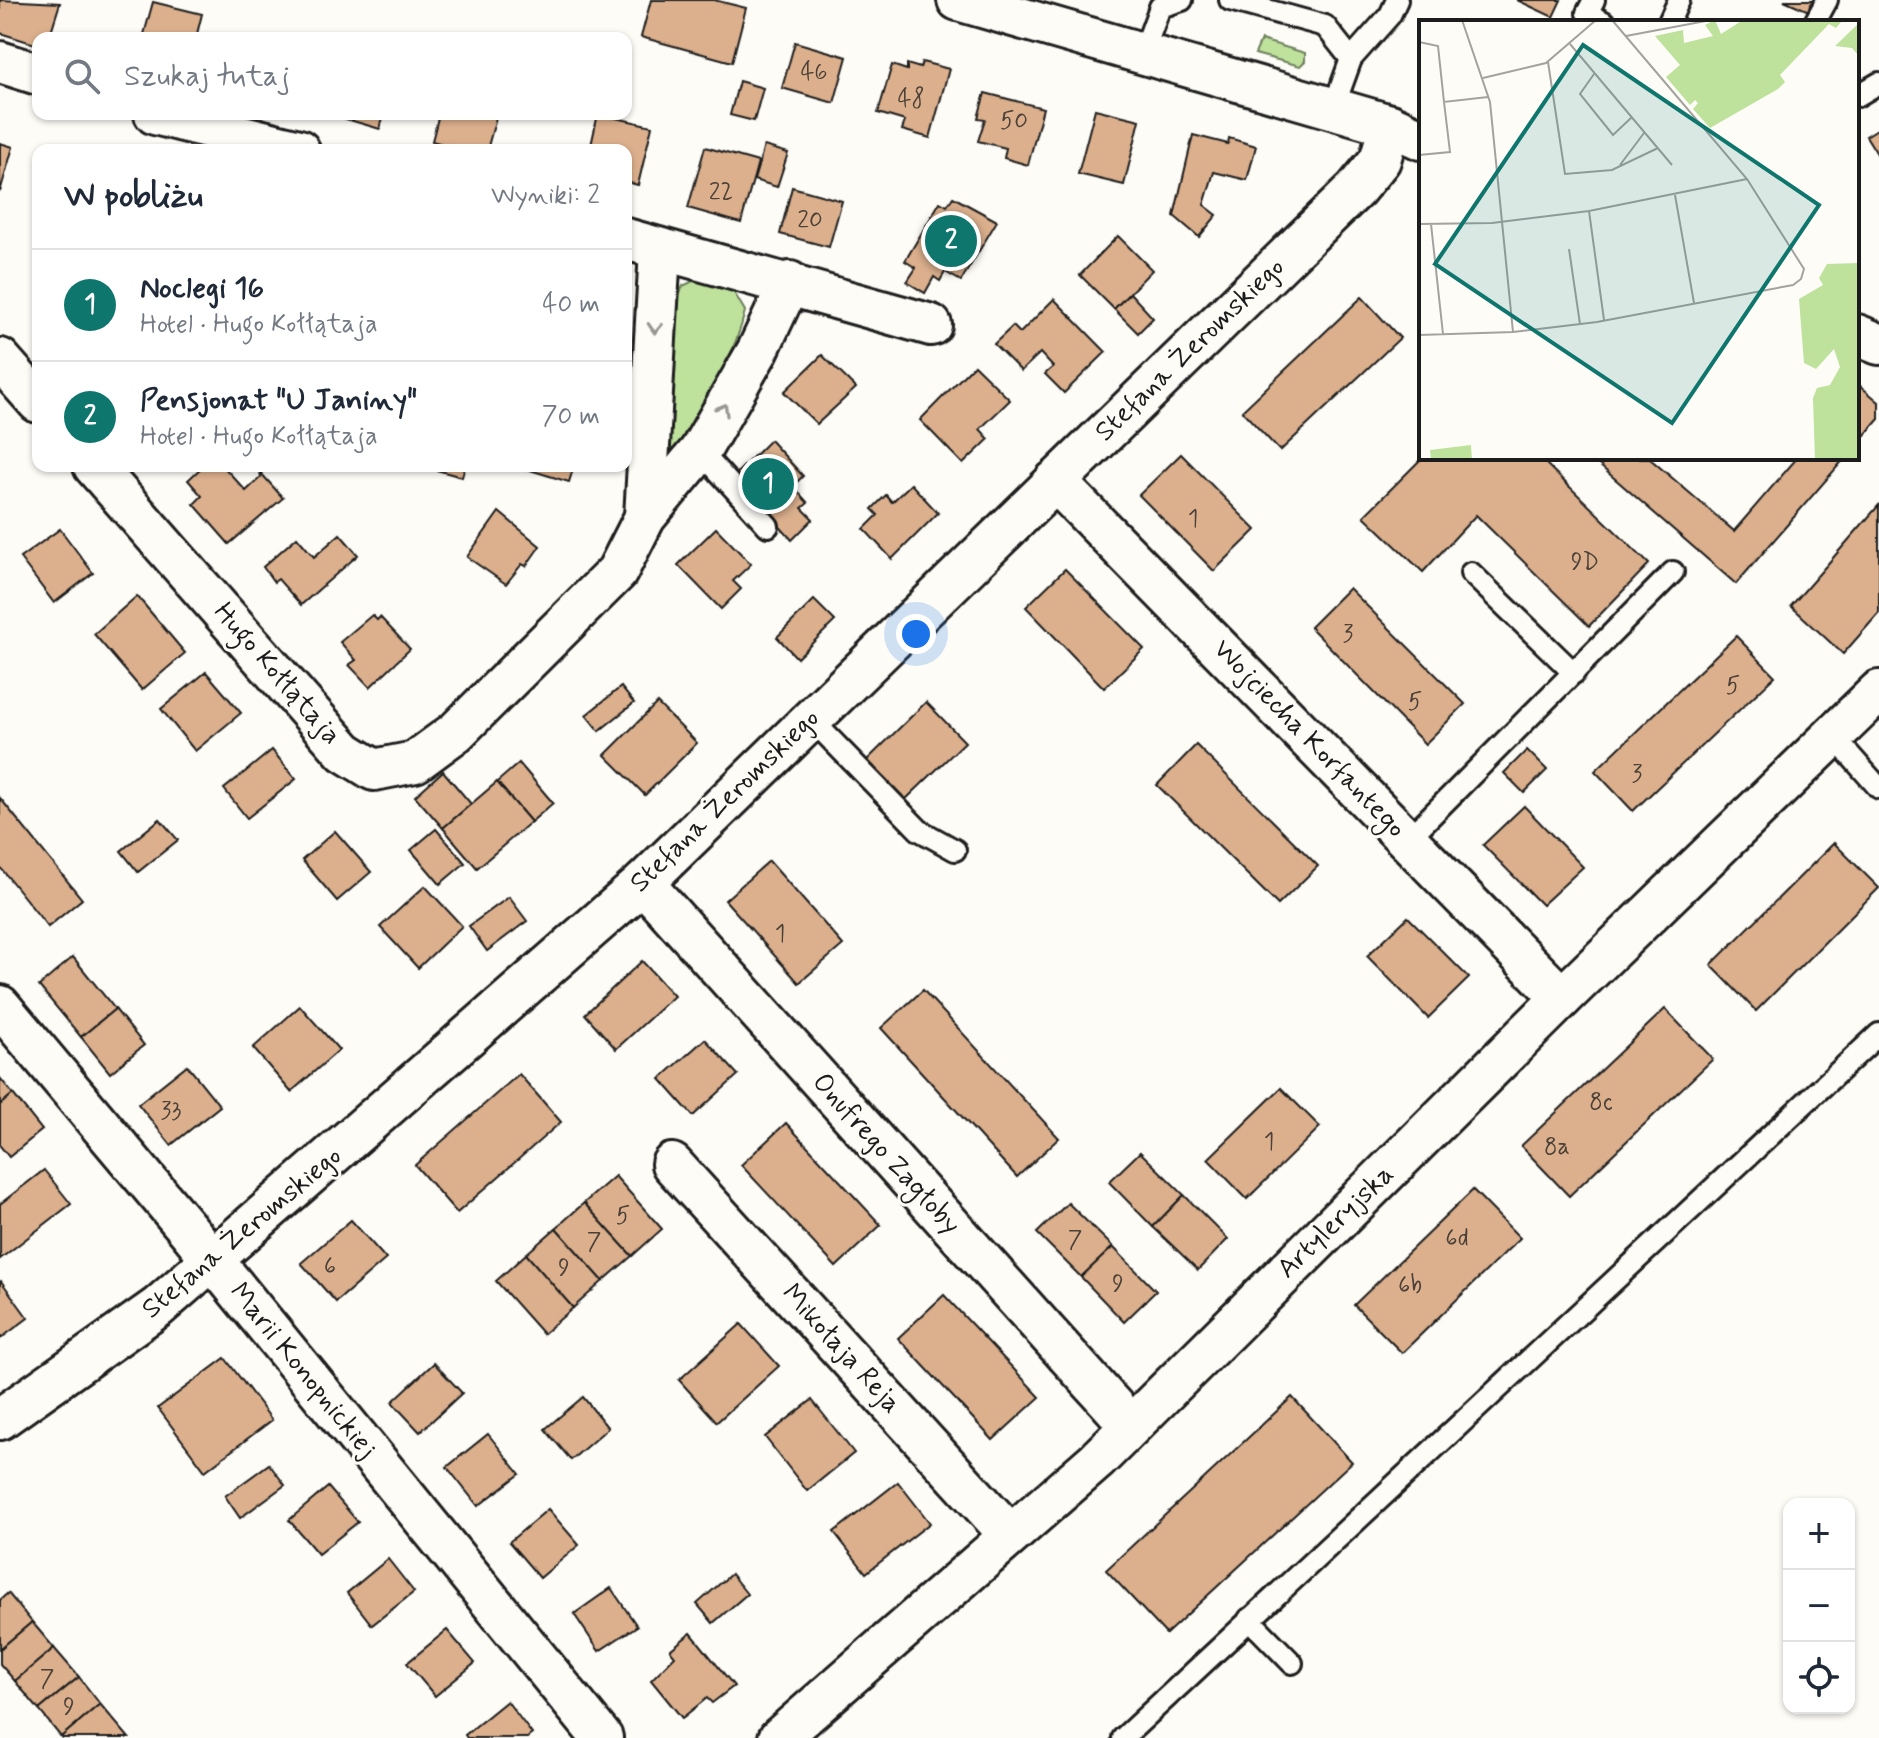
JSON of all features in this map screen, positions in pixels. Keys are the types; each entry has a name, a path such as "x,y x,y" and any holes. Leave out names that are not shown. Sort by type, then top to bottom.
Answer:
{"street":[{"path":"958,0 1071,30 1142,56 1405,132"},
{"path":"0,62 32,72"},
{"path":"160,127 263,144"},
{"name":"Stefana Żeromskiego","path":"0,1419 158,1307 643,883 1356,189 1405,132"},
{"name":"Hugo Kołłątaja","path":"645,517 643,245 790,282 931,325"},
{"name":"Hugo Kołłątaja","path":"99,472 345,752 374,770 415,762 456,732 617,572 645,517 700,451 758,350 790,282"},
{"path":"1859,336 1879,344"},
{"path":"0,359 32,395"},
{"name":"Wojciecha Korfantego","path":"1055,481 1562,998"},
{"name":"Artyleryjska","path":"779,1738 1097,1460 1562,998 1879,691"},
{"name":"Onufrego Zagłoby","path":"643,883 1130,1425"},
{"name":"Marii Konopnickiej","path":"0,1006 213,1260 602,1738"},
{"name":"Mikołaja Reja","path":"672,1164 1010,1535"}],"lane":[{"path":"1142,56 1160,7 1182,0"},
{"path":"1230,0 1325,26 1351,59"},
{"path":"1333,109 1351,59 1390,15 1397,0"},
{"path":"1670,20 1679,0"},
{"path":"1816,20 1827,0"},
{"path":"1859,95 1879,83"},
{"path":"700,451 768,526"},
{"path":"1407,840 1673,572"},
{"path":"1471,573 1574,673"},
{"path":"810,718 919,830 955,850"},
{"path":"1833,736 1879,788"},
{"path":"1123,1738 1879,1034"},
{"path":"1249,1619 1292,1663"}],"green space":[{"path":"1261,40 1305,53 1305,61 1300,66 1255,54"},
{"path":"695,280 732,289 745,311 733,348 715,384 674,453 665,460 675,304 683,286"}],"building":[{"path":"0,0 60,3 51,32 32,32 32,43 0,33"},
{"path":"651,0 714,0 746,8 732,62 641,37"},
{"path":"1517,0 1561,0 1553,17"},
{"path":"1784,0 1817,0 1811,12"},
{"path":"153,2 202,14 198,32 145,32"},
{"path":"795,42 847,57 834,103 782,88"},
{"path":"922,62 949,69 930,138 902,130 905,121 878,113 892,65 907,70 907,64 920,68"},
{"path":"739,81 763,88 754,121 730,115"},
{"path":"985,93 1043,108 1028,165 1004,158 1006,148 978,141 985,119 978,118"},
{"path":"1095,109 1140,120 1124,185 1078,174"},
{"path":"349,120 382,120 380,129"},
{"path":"437,120 495,120 489,144 443,144 432,141"},
{"path":"597,120 625,120 652,126 638,185 632,184 632,144 591,144"},
{"path":"1879,128 1879,157 1866,136"},
{"path":"1193,135 1228,144 1229,138 1256,146 1247,180 1214,172 1204,205 1217,215 1199,237 1174,216"},
{"path":"0,143 13,147 0,192"},
{"path":"764,146 788,153 777,187 754,180"},
{"path":"705,147 758,162 741,223 688,208"},
{"path":"792,187 842,201 829,247 780,234"},
{"path":"953,197 997,221 961,281 945,272 940,281 934,277 925,293 907,282 916,268 905,261 940,202 947,206"},
{"path":"1118,236 1152,270 1114,309 1080,275"},
{"path":"1130,293 1153,318 1138,333 1114,309"},
{"path":"1362,297 1400,338 1280,451 1242,411"},
{"path":"1054,299 1106,352 1064,393 1045,374 1053,367 1040,353 1021,371 994,344 1013,326 1020,333"},
{"path":"822,355 856,388 817,424 784,392"},
{"path":"974,365 1010,400 980,429 989,439 963,464 920,420"},
{"path":"1859,385 1879,402 1879,419 1859,442"},
{"path":"770,440 803,476 787,492 791,497 797,491 808,503 802,508 813,519 792,540 734,476"},
{"path":"1181,454 1256,530 1214,571 1139,495"},
{"path":"1420,460 1542,460 1649,564 1589,626 1476,515 1423,572 1364,516"},
{"path":"1593,460 1651,460 1734,531 1795,460 1843,460 1736,584"},
{"path":"197,472 229,472 246,491 261,477 260,472 283,498 229,544 194,504 202,496 188,480"},
{"path":"444,472 463,472 462,477"},
{"path":"536,472 572,472 569,482"},
{"path":"911,484 938,513 892,559 864,529 878,515 872,509 886,495 892,502"},
{"path":"1879,505 1879,613 1843,654 1791,606"},
{"path":"499,512 540,546 526,566 522,564 506,584 467,557"},
{"path":"716,528 751,564 733,581 741,589 721,609 678,565"},
{"path":"60,529 93,573 54,603 20,558"},
{"path":"340,534 358,555 301,605 278,579 274,582 263,567 297,537 314,557"},
{"path":"1065,569 1144,649 1104,688 1026,607"},
{"path":"1349,588 1465,704 1425,744 1310,627"},
{"path":"137,596 185,653 142,690 94,634"},
{"path":"814,600 835,621 797,658 777,637"},
{"path":"372,615 377,620 380,617 410,649 370,687 349,665 356,660 340,642"},
{"path":"1736,636 1775,676 1633,811 1595,771"},
{"path":"206,672 241,713 195,751 161,709"},
{"path":"621,687 634,703 599,731 586,715"},
{"path":"926,702 965,742 904,801 865,762"},
{"path":"657,703 697,743 645,795 605,755"},
{"path":"1196,745 1318,866 1278,905 1157,785"},
{"path":"272,750 296,779 247,818 224,789"},
{"path":"1527,750 1547,770 1524,793 1504,773"},
{"path":"519,763 553,803 531,822 497,782"},
{"path":"443,771 471,804 443,828 415,796"},
{"path":"497,782 531,822 477,868 443,828"},
{"path":"0,798 82,899 48,927 0,867"},
{"path":"1524,806 1583,867 1542,905 1483,845"},
{"path":"160,819 178,840 138,872 121,851"},
{"path":"436,829 465,863 440,884 411,850"},
{"path":"335,831 371,872 337,901 302,860"},
{"path":"1834,843 1879,888 1756,1011 1711,965"},
{"path":"769,861 843,945 799,983 725,900"},
{"path":"425,886 462,926 418,968 380,927"},
{"path":"509,897 527,921 487,951 469,926"},
{"path":"1408,917 1469,978 1428,1018 1367,956"},
{"path":"73,957 115,1009 81,1037 39,986"},
{"path":"642,961 674,996 616,1049 585,1014"},
{"path":"923,990 1059,1138 1017,1177 881,1028"},
{"path":"300,1006 339,1050 291,1092 253,1048"},
{"path":"115,1009 144,1045 110,1073 81,1037"},
{"path":"1665,1009 1713,1059 1569,1196 1521,1146"},
{"path":"705,1039 738,1075 693,1116 660,1079"},
{"path":"187,1065 220,1106 171,1145 138,1104"},
{"path":"519,1074 561,1122 457,1213 415,1165"},
{"path":"0,1078 13,1094 0,1105"},
{"path":"1281,1088 1320,1127 1247,1199 1208,1159"},
{"path":"13,1094 42,1130 9,1157 0,1146 0,1105"},
{"path":"786,1123 881,1225 836,1267 741,1165"},
{"path":"1140,1152 1184,1195 1153,1227 1109,1182"},
{"path":"44,1170 71,1204 0,1259 0,1204"},
{"path":"615,1176 662,1229 632,1256 584,1203"},
{"path":"1473,1190 1520,1238 1402,1353 1354,1305"},
{"path":"1184,1195 1228,1239 1198,1270 1153,1227"},
{"path":"584,1203 632,1256 603,1281 556,1228"},
{"path":"1068,1203 1113,1247 1081,1277 1037,1233"},
{"path":"351,1220 386,1259 336,1302 301,1263"},
{"path":"556,1228 603,1281 573,1308 526,1254"},
{"path":"1113,1247 1156,1291 1124,1322 1081,1277"},
{"path":"526,1254 573,1308 543,1334 496,1281"},
{"path":"0,1282 28,1318 0,1339"},
{"path":"944,1295 1040,1397 993,1440 898,1338"},
{"path":"741,1324 779,1366 717,1422 679,1380"},
{"path":"225,1358 272,1420 205,1471 158,1408"},
{"path":"434,1363 462,1393 420,1432 392,1402"},
{"path":"583,1397 608,1428 571,1460 545,1429"},
{"path":"1292,1397 1352,1462 1166,1634 1106,1570"},
{"path":"812,1400 854,1453 807,1491 765,1437"},
{"path":"488,1434 520,1474 478,1506 447,1467"},
{"path":"269,1464 285,1485 240,1518 225,1496"},
{"path":"898,1482 930,1523 866,1573 834,1532"},
{"path":"328,1487 358,1522 318,1554 289,1520"},
{"path":"548,1509 579,1545 540,1578 509,1542"},
{"path":"388,1559 414,1592 372,1625 347,1593"},
{"path":"731,1574 747,1594 713,1623 697,1604"},
{"path":"611,1588 637,1626 599,1651 574,1614"},
{"path":"8,1593 32,1622 0,1649 0,1600"},
{"path":"32,1622 54,1648 15,1681 0,1664 0,1649"},
{"path":"447,1630 475,1663 435,1696 407,1663"},
{"path":"691,1633 734,1686 712,1703 707,1698 682,1718 651,1680 675,1656 670,1650"},
{"path":"54,1648 79,1677 39,1710 15,1681"},
{"path":"79,1677 100,1704 61,1737 39,1710"},
{"path":"507,1701 532,1734 527,1738 467,1738 465,1735"},
{"path":"100,1704 129,1738 61,1737"}],"place":[{"name":"Pensjonat \"U Janiny\"","path":"951,241"},
{"name":"Noclegi 16","path":"768,484"}]}
